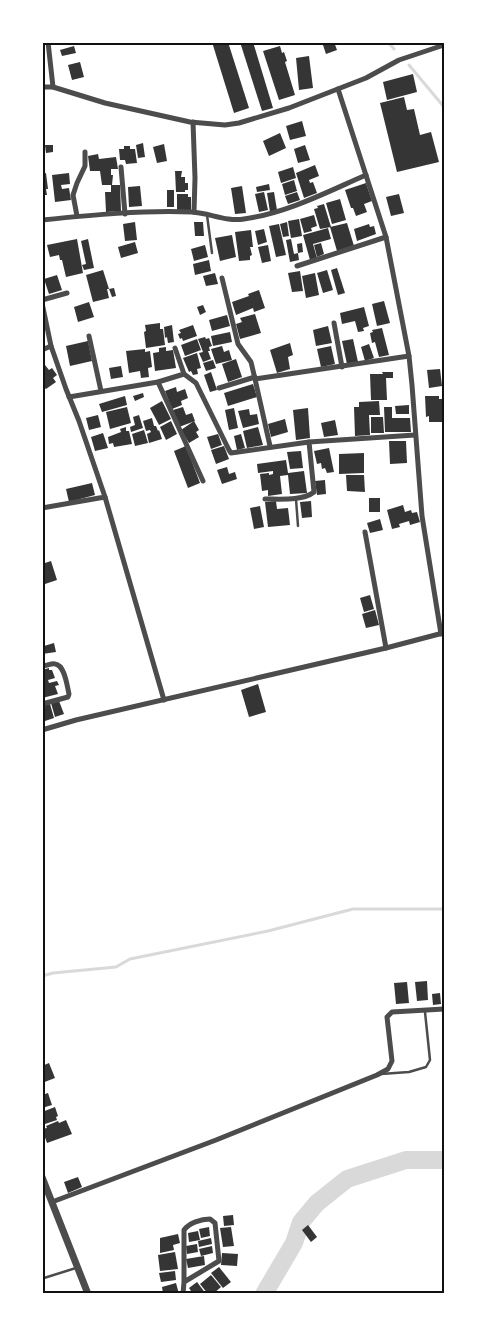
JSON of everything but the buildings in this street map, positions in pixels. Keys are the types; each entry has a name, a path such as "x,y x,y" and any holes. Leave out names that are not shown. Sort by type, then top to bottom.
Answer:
{"street":[{"path":"48,42 52,87"},
{"path":"42,88 52,87 105,103 193,122 225,125 239,123 289,108 366,78 400,60 444,45"},
{"path":"42,730 76,720 443,634 422,516 409,356 386,237 338,89"},
{"path":"193,122 194,212"},
{"path":"77,216 73,195 85,166 85,152"},
{"path":"121,168 125,214"},
{"path":"42,220 77,216 194,212 207,213 230,220 287,209 366,175"},
{"path":"297,266 386,237"},
{"path":"222,278 238,344 251,362 270,446"},
{"path":"67,293 42,302 51,346 105,497 164,700"},
{"path":"334,323 342,366"},
{"path":"88,336 102,391"},
{"path":"42,350 51,346"},
{"path":"175,348 184,374 196,383 231,453 309,442 415,435"},
{"path":"219,388 255,378 409,356"},
{"path":"69,397 158,382 184,374"},
{"path":"158,382 203,481"},
{"path":"266,499 296,498 310,495 314,492 309,442"},
{"path":"42,508 105,497"},
{"path":"365,532 386,648"},
{"path":"42,666 55,664 60,666 69,694 68,697 42,704"},
{"path":"52,1202 216,1140 377,1075 388,1069 392,1061 387,1017 392,1012 444,1009"},
{"path":"42,1177 88,1294"},
{"path":"183,1294 184,1230 189,1225 203,1219 210,1219 214,1223 219,1261 184,1282"}],"lane":[{"path":"207,213 212,253"},
{"path":"296,498 298,526"},
{"path":"377,1075 409,1072 426,1067 430,1060 425,1009"},
{"path":"44,1278 78,1267"}],"waterway":[{"path":"388,42 394,49"},
{"path":"409,65 444,107"},
{"path":"42,976 53,973 116,967 130,959 268,931 353,909 444,909"},
{"path":"264,1294 294,1243 301,1222 317,1203 347,1179 406,1160 444,1160"}]}
